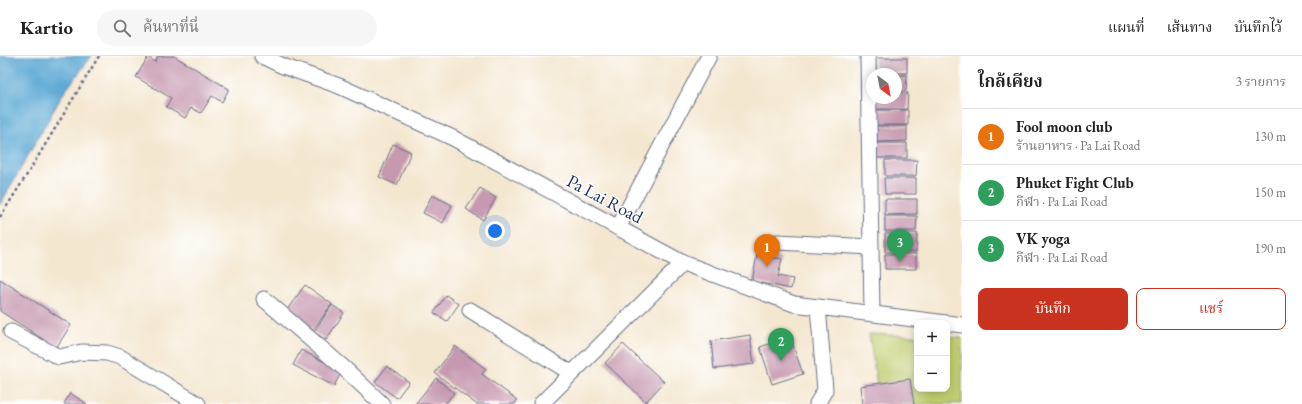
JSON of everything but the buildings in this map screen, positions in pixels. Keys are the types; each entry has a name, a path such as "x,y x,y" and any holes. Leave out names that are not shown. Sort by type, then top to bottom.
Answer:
{"street":[{"name":"Pa Lai Road","path":"262,56 283,66 339,86 453,138 683,263 794,304 922,320"},
{"path":"618,228 709,56"},
{"path":"868,56 872,314"},
{"path":"778,242 871,247"},
{"path":"541,404 683,263"},
{"path":"264,299 345,369 382,404"},
{"path":"817,404 825,390 818,307"},
{"path":"470,310 571,373"},
{"name":"Pa Lai Road","path":"950,323 962,325"},
{"path":"11,332 59,357 82,352 107,352 120,358 198,404"}],"path":[{"path":"0,217 99,56"}],"green space":[{"path":"869,334 914,336 914,392 950,392 950,337 962,338 962,404 880,404"}],"water":[{"path":"0,56 92,56 63,94 0,205"}],"place":[{"name":"VK yoga","path":"900,262"},
{"name":"Fool moon club","path":"767,267"},
{"name":"Phuket Fight Club","path":"781,361"}]}
